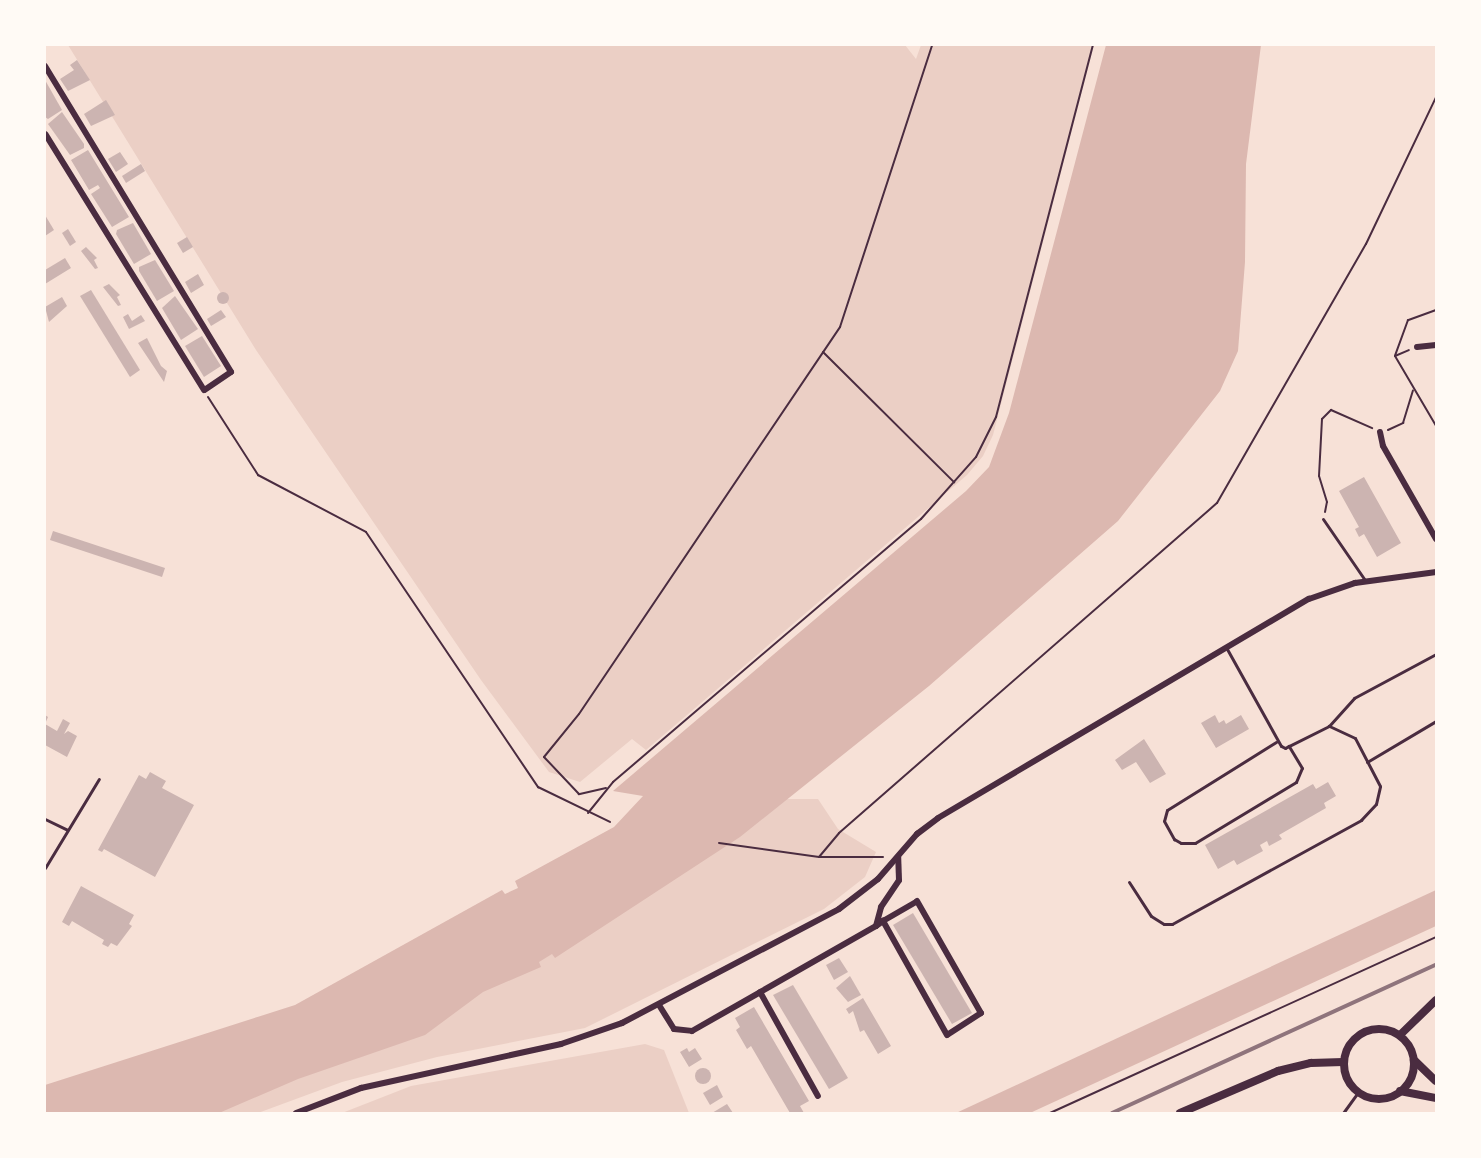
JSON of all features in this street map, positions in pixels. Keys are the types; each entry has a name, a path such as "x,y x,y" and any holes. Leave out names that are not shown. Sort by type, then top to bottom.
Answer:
{"street":[{"path":"45,66 231,372 204,390 45,134"},
{"path":"1417,347 1436,345"},
{"path":"1380,432 1383,446 1434,528 1436,539"},
{"path":"296,1113 384,1082 585,1038 658,1005 839,909 938,818 1318,595 1366,581 1436,572"},
{"path":"876,926 881,907 899,880 898,857"},
{"path":"658,1005 674,1029 683,1033 917,901 981,1013 947,1035 883,921"},
{"path":"759,992 818,1096"},
{"path":"1400,1035 1436,1000"},
{"path":"1414,1060 1410,1080 1400,1091 1379,1099 1358,1092 1347,1081 1343,1062 1350,1043 1364,1031 1384,1028 1400,1035 1414,1060 1436,1081"},
{"path":"1180,1113 1278,1071 1311,1063 1343,1062"},
{"path":"1400,1091 1436,1098"}],"lane":[{"path":"1323,519 1366,581"},
{"path":"1227,649 1276,742 1285,748 1329,726 1354,698 1436,654"},
{"path":"1367,762 1436,720"},
{"path":"1129,882 1151,916 1164,924 1172,924 1361,820 1372,811 1380,793 1355,738 1329,726"},
{"path":"1276,742 1167,810 1164,821 1174,838 1181,843 1195,843 1296,782 1302,768 1289,746"},
{"path":"45,868 99,779"},
{"path":"45,819 68,830"},
{"path":"1343,1113 1358,1092"}],"path":[{"path":"607,788 579,794 544,757 579,714 840,327 932,45"},
{"path":"588,813 607,788 921,519 976,457 996,417 1093,45"},
{"path":"819,857 839,833 1217,503 1366,244 1436,97"},
{"path":"1436,310 1408,320 1395,356 1436,426"},
{"path":"1395,356 1417,347"},
{"path":"823,352 954,482"},
{"path":"204,390 258,475 366,532 538,787 610,822"},
{"path":"1323,519 1327,502 1319,476 1322,419 1326,412 1331,410 1380,432 1397,429 1403,423 1413,390"},
{"path":"719,843 819,857 898,857"},
{"path":"1050,1113 1436,937"}],"shaded area":[{"path":"68,45 905,45 916,59 921,45 1094,45 993,435 983,456 967,475 646,750 632,739 580,782 549,772 481,680 256,350"},
{"path":"1106,45 1261,45 1246,164 1245,262 1238,351 1220,391 1118,521 929,686 740,837 555,958 552,954 539,962 541,967 483,992 425,1035 298,1079 219,1113 45,1113 45,1085 295,1005 502,890 505,894 518,888 515,881 614,827 643,796 613,791 966,491 989,467 1009,413"},
{"path":"774,799 818,799 838,829 876,852 865,877 824,909 585,1028 437,1057 342,1082 258,1113 176,1113"},
{"path":"1436,890 1436,926 1030,1113 956,1113"},
{"path":"645,1044 664,1050 689,1113 342,1113 411,1086"}],"building":[{"path":"77,60 90,80 68,91 60,79 74,70 70,65"},
{"path":"45,80 62,110 48,119 45,117"},
{"path":"106,100 115,115 91,126 84,114"},
{"path":"62,112 84,144 84,148 70,155 48,124"},
{"path":"88,150 129,217 112,227 91,194 100,188 98,185 89,190 71,160"},
{"path":"120,152 128,164 116,172 108,159"},
{"path":"141,164 145,171 126,183 122,176"},
{"path":"45,215 54,230 45,236"},
{"path":"133,223 151,254 134,264 116,234 117,230"},
{"path":"68,229 76,242 70,246 62,233"},
{"path":"187,237 193,247 183,253 177,243"},
{"path":"86,247 97,258 94,260 98,268 95,269 81,251"},
{"path":"65,258 71,268 45,284 45,270"},
{"path":"155,260 174,291 157,301 139,271 139,267"},
{"path":"198,274 204,285 191,293 185,282"},
{"path":"109,284 120,295 117,297 121,305 118,306 103,287"},
{"path":"91,290 140,370 130,377 80,296"},
{"path":"225,292 229,298 225,304 221,304 217,296"},
{"path":"175,296 198,329 181,340 162,308"},
{"path":"62,297 67,306 49,322 45,307"},
{"path":"221,310 226,317 211,326 207,319"},
{"path":"128,314 132,321 141,315 145,321 129,329 123,317"},
{"path":"202,336 221,366 204,377 185,346"},
{"path":"147,338 161,366 167,371 164,382 138,343"},
{"path":"1364,477 1401,543 1377,557 1364,534 1359,537 1355,529 1359,527 1339,491"},
{"path":"53,531 165,568 162,577 50,540"},
{"path":"1215,715 1219,723 1224,720 1226,724 1241,715 1249,729 1216,748 1201,723"},
{"path":"63,719 70,723 64,734 68,731 77,736 67,757 45,745 45,724 57,731"},
{"path":"1144,739 1166,774 1150,783 1136,762 1122,770 1115,760"},
{"path":"150,772 166,781 162,788 194,805 155,877 104,849 102,852 98,850 139,775 146,779"},
{"path":"1328,782 1336,796 1324,803 1326,808 1279,835 1282,839 1269,846 1267,841 1260,845 1263,851 1237,865 1234,860 1218,869 1205,845 1313,784 1316,789"},
{"path":"81,886 134,915 129,924 132,926 117,946 111,943 108,947 102,944 104,940 72,921 69,926 62,922"},
{"path":"913,913 972,1013 952,1024 893,925"},
{"path":"839,958 848,972 834,980 826,965"},
{"path":"850,976 861,995 848,1002 836,988"},
{"path":"793,985 848,1078 829,1089 773,995"},
{"path":"863,998 891,1046 878,1054 864,1030 860,1032 853,1011 849,1014 846,1009"},
{"path":"754,1007 809,1101 800,1106 804,1113 790,1113 751,1046 747,1049 736,1030 740,1027 735,1018"},
{"path":"687,1048 689,1052 695,1048 702,1059 689,1067 680,1052"},
{"path":"703,1068 709,1070 711,1076 709,1082 703,1084 697,1082 695,1076 697,1070"},
{"path":"717,1085 723,1097 710,1105 703,1093"},
{"path":"727,1104 733,1113 712,1113"}],"railway":[{"path":"1112,1113 1436,965"}]}
